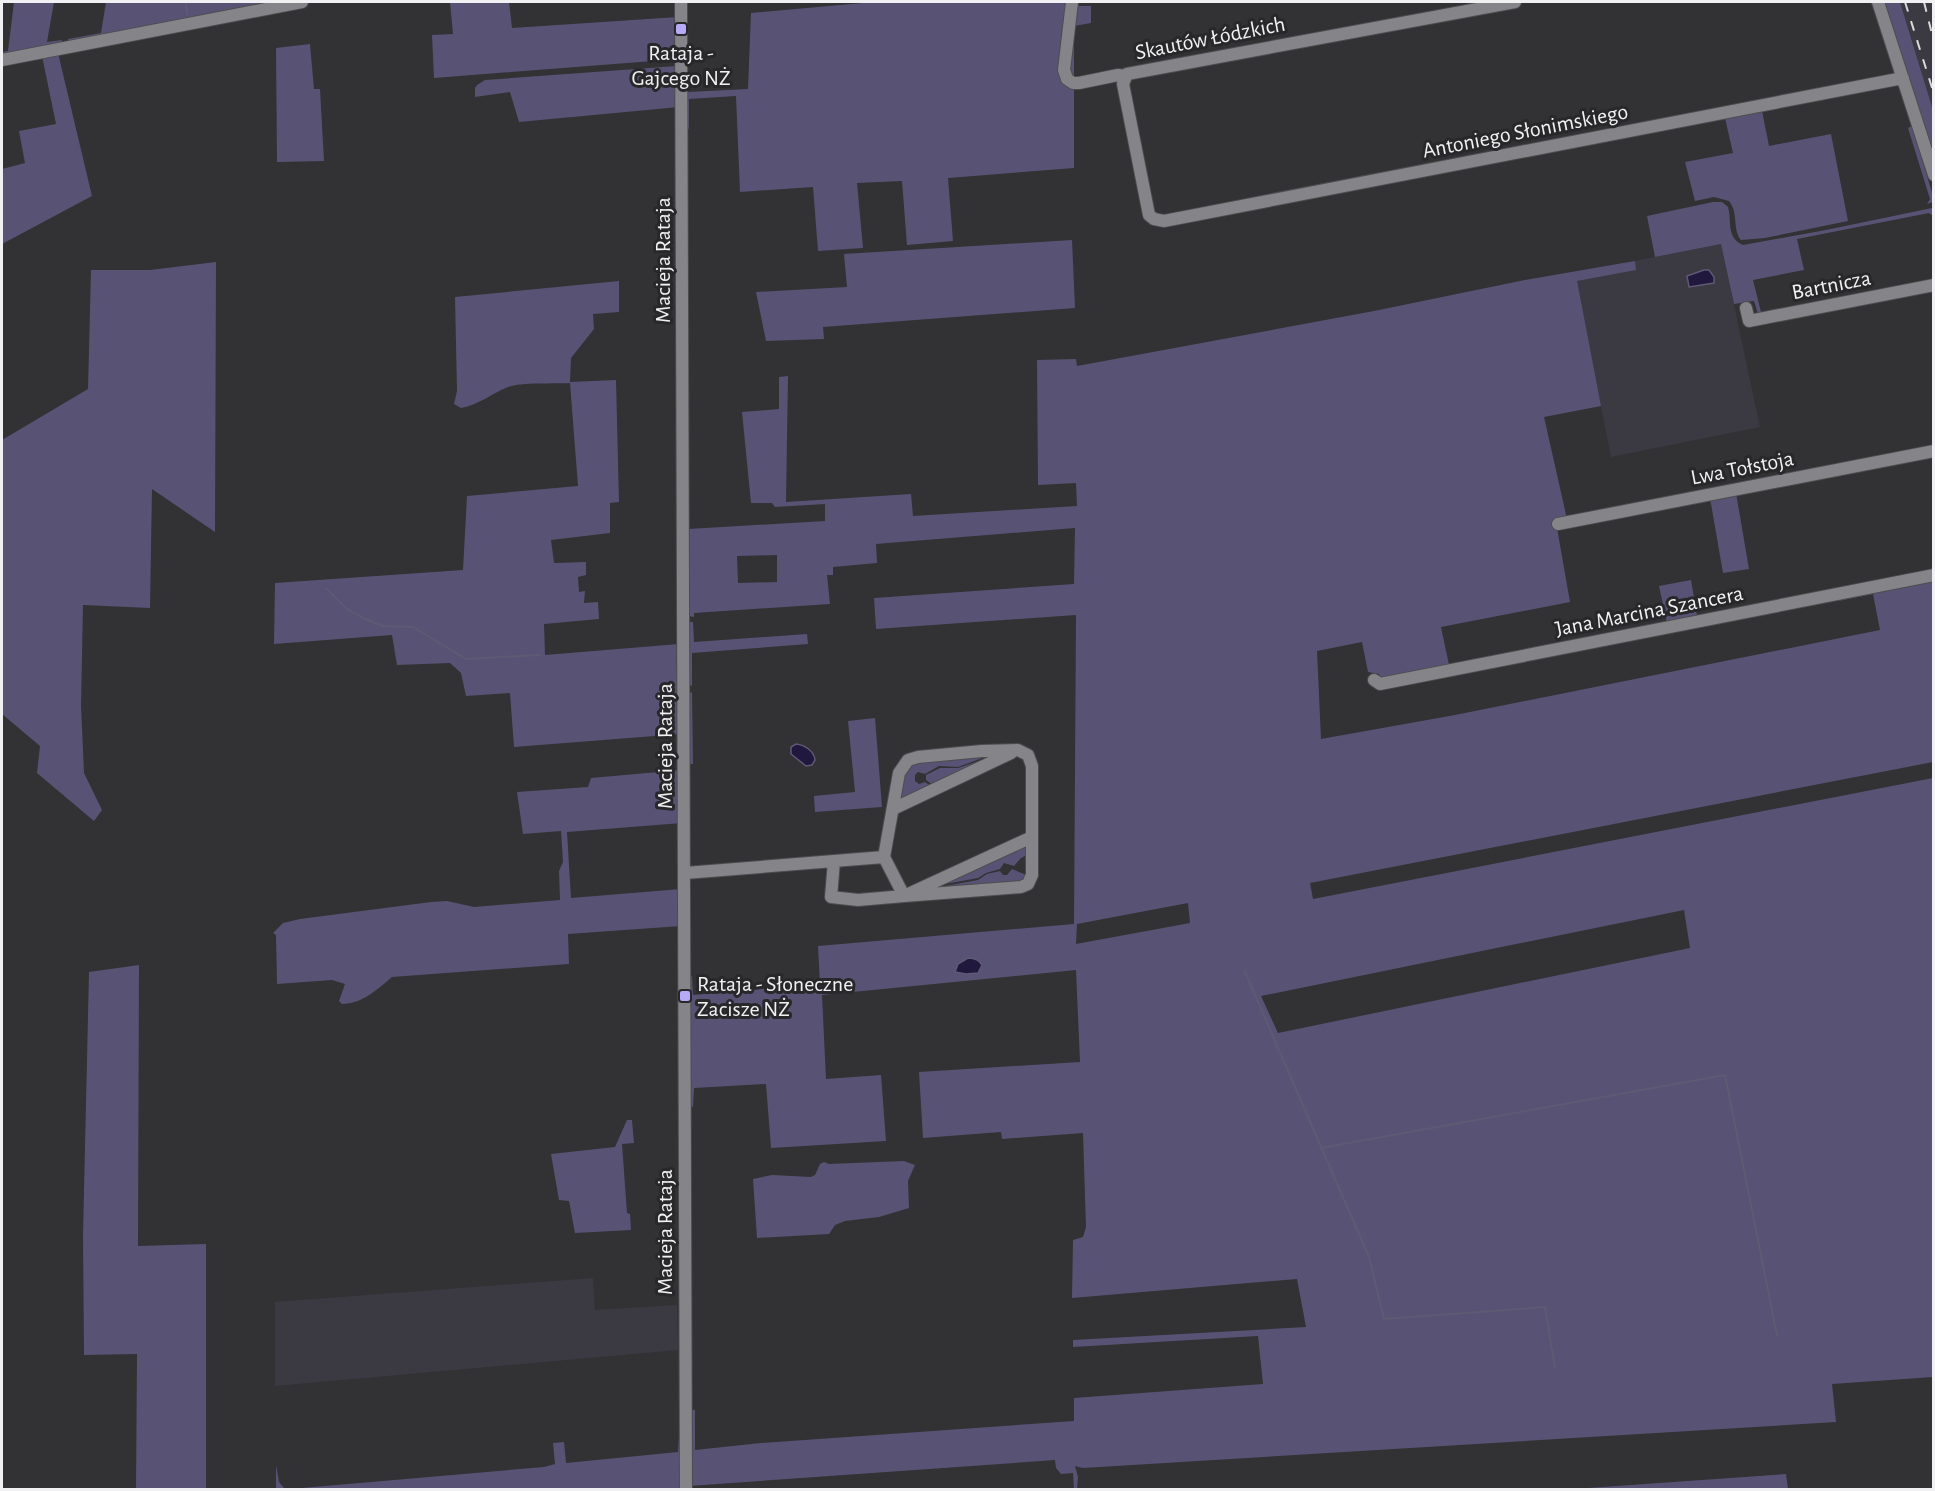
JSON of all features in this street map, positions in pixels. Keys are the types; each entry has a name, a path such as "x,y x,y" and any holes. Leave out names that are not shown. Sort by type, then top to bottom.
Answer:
{"street":[{"path":"2,60 302,2"},
{"name":"Macieja Rataja","path":"681,2 686,1490"},
{"name":"Skautów Łódzkich","path":"1072,2 1064,70 1067,79 1076,83 1119,75 1125,76"},
{"name":"Skautów Łódzkich","path":"1154,219 1147,209 1122,84 1125,76 1130,73 1515,2"},
{"path":"1878,2 1934,175"},
{"name":"Antoniego Słonimskiego","path":"1154,219 1172,219 1903,78"},
{"name":"Bartnicza","path":"1746,308 1749,321 1934,285"},
{"name":"Lwa Tołstoja","path":"1558,524 1934,451"},
{"name":"Jana Marcina Szancera","path":"1374,680 1380,684 1934,575"},
{"path":"834,861 831,897 858,900 1025,886 1030,882 1032,875 1032,764 1028,754 1018,750 912,758 906,762 901,769 884,857 904,896"},
{"path":"893,808 1018,750"},
{"path":"904,896 1032,837"},
{"path":"685,873 884,857"}],"shaded area":[{"path":"14,2 54,2 47,42 62,40 60,46 2,57 2,52 8,51"},
{"path":"106,2 285,2 70,44 68,39 101,33"},
{"path":"450,2 509,2 512,28 678,17 679,59 434,78 432,35 453,34"},
{"path":"874,2 1069,2 1059,75 1060,78 1074,86 1074,168 948,178 953,241 907,245 902,181 857,183 863,248 818,251 813,187 740,192 736,96 689,99 689,129 686,127 685,63 688,61 688,92 748,89 751,13"},
{"path":"1075,2 1078,2 1079,6 1091,6 1091,23 1074,26 1074,77 1069,76"},
{"path":"1882,2 1900,2 1933,110 1933,164"},
{"path":"1900,2 1933,2 1933,110 1912,40"},
{"path":"310,44 314,89 320,89 324,161 277,162 276,48"},
{"path":"58,53 92,196 2,244 2,169 25,163 19,131 56,124 42,56"},
{"path":"677,66 679,107 519,122 510,92 475,97 475,88 485,80"},
{"path":"1783,107 1762,111 1769,146 1831,134 1848,221 1765,238 1741,240 1738,236 1734,211 1729,201 1714,197 1695,201 1685,162 1733,153 1725,118"},
{"path":"1912,126 1933,196 1933,202 1927,204 1930,199 1908,128"},
{"path":"1722,202 1728,207 1732,234 1743,245 1934,208 1933,216 1929,213 1797,239 1804,270 1753,280 1761,312 1781,308 1782,312 1758,314 1754,301 1734,304 1721,244 1655,257 1647,216"},
{"path":"1072,240 1075,308 823,327 824,339 766,341 756,292 847,287 844,254"},
{"path":"1721,244 1760,427 1611,457 1576,281 1635,270 1635,261"},
{"path":"1635,261 1636,270 1577,281 1601,406 1544,417 1567,519 1557,528 1570,602 1441,627 1449,665 1381,679 1379,674 1368,672 1362,642 1317,651 1321,739 1455,715 1880,630 1873,594 1838,601 1839,597 1896,586 1898,589 1907,584 1933,579 1933,762 1310,883 1313,899 1933,778 1933,1377 1832,1384 1836,1422 1083,1468 1075,1466 1078,1477 1077,1489 1074,1489 1073,1473 1061,1474 1056,1468 1055,1460 689,1486 690,1410 695,1410 695,1450 761,1443 1074,1421 1074,1398 1263,1384 1258,1336 1073,1347 1073,1340 1306,1327 1297,1279 1072,1298 1073,1240 1083,1237 1086,1227 1083,1133 1002,1139 1001,1132 923,1138 919,1072 1080,1062 1076,970 822,995 826,1079 881,1075 886,1141 771,1148 766,1084 694,1088 693,1107 688,1105 689,1000 692,1000 689,978 692,976 693,995 820,984 818,946 1074,924 1076,615 876,629 874,598 1074,584 1075,528 876,544 877,563 833,567 833,575 827,575 830,604 694,613 694,617 689,616 688,529 825,521 825,504 775,507 772,503 751,503 742,412 779,409 779,377 788,376 786,502 911,494 913,516 1077,506 1076,483 1038,485 1037,360 1076,359 1077,366 1374,311 1525,280","holes":["777,555 777,582 738,583 737,556","1188,903 1190,923 1076,944 1077,924","1684,910 1690,948 1278,1033 1261,996"]},
{"path":"216,262 215,532 152,489 150,608 83,605 81,705 84,773 102,810 94,821 37,773 40,746 2,714 2,440 88,389 91,270 150,270"},
{"path":"1709,270 1714,277 1714,283 1689,287 1687,276"},
{"path":"619,281 619,312 593,314 594,329 571,358 570,382 616,380 619,502 610,503 610,533 551,540 554,563 586,562 586,575 578,577 579,592 585,591 584,603 598,602 599,619 544,624 545,655 679,644 680,734 514,747 510,693 466,696 461,673 450,663 397,665 392,635 274,644 275,583 463,570 467,496 578,486 570,383 514,385 468,406 461,408 454,404 457,391 455,297"},
{"path":"1736,493 1749,569 1723,573 1710,498"},
{"path":"1691,580 1697,616 1667,623 1659,586"},
{"path":"687,622 693,622 694,642 807,634 808,644 692,653 692,686 687,684"},
{"path":"692,692 693,764 687,764 688,694"},
{"path":"875,718 882,807 815,812 814,796 855,792 848,721"},
{"path":"796,744 811,751 815,760 812,765 806,766 791,754 791,747"},
{"path":"986,755 958,767 939,766 925,774 918,772 915,775 915,781 919,784 925,782 932,787 904,799 900,794 903,773 909,764"},
{"path":"985,759 934,786 926,780 926,775 940,768 958,768"},
{"path":"681,770 682,823 567,832 571,898 681,889 681,926 568,934 569,964 392,977 369,995 349,1003 342,1004 339,1001 345,984 332,980 277,984 276,935 273,933 283,923 431,902 447,901 474,907 560,900 559,871 563,862 561,831 523,834 517,792 588,787 591,778"},
{"path":"1024,847 1029,854 1021,858 1014,866 1004,863 1000,869 978,878 945,884 943,882"},
{"path":"1012,869 1029,876 1026,881 945,890 945,886 978,880 987,874 1000,871 1003,875 1007,875"},
{"path":"968,958 976,959 981,963 978,973 955,972 958,964"},
{"path":"139,965 138,1246 206,1244 206,1489 136,1489 137,1354 84,1355 83,1235 89,972"},
{"path":"627,1120 632,1120 634,1143 622,1144 627,1213 630,1214 631,1230 575,1233 569,1201 559,1200 551,1154 615,1147"},
{"path":"904,1161 915,1165 908,1181 909,1208 879,1217 845,1221 835,1225 829,1234 757,1238 753,1179 772,1175 811,1177 824,1162 829,1164"},
{"path":"593,1278 595,1310 677,1305 678,1350 275,1386 275,1302"},
{"path":"679,1436 681,1436 682,1489 276,1490 276,1465 279,1482 284,1488 290,1489 544,1467 555,1464 553,1443 564,1442 566,1463 678,1452"},
{"path":"1786,1474 1788,1489 1574,1489"}],"waterway":[{"path":"186,2 187,14"},
{"path":"326,588 347,609 365,619 383,626 413,627 466,659 539,655"},
{"path":"1245,972 1369,1257 1384,1319 1545,1307 1555,1368"},
{"path":"1321,1148 1725,1075 1777,1336"}],"railway":[{"path":"1905,2 1934,94"},
{"path":"1924,2 1934,42"}],"place":[{"name":"Rataja - Gajcego NŻ","path":"681,29"},
{"name":"Rataja - Słoneczne Zacisze NŻ","path":"685,996"}]}
